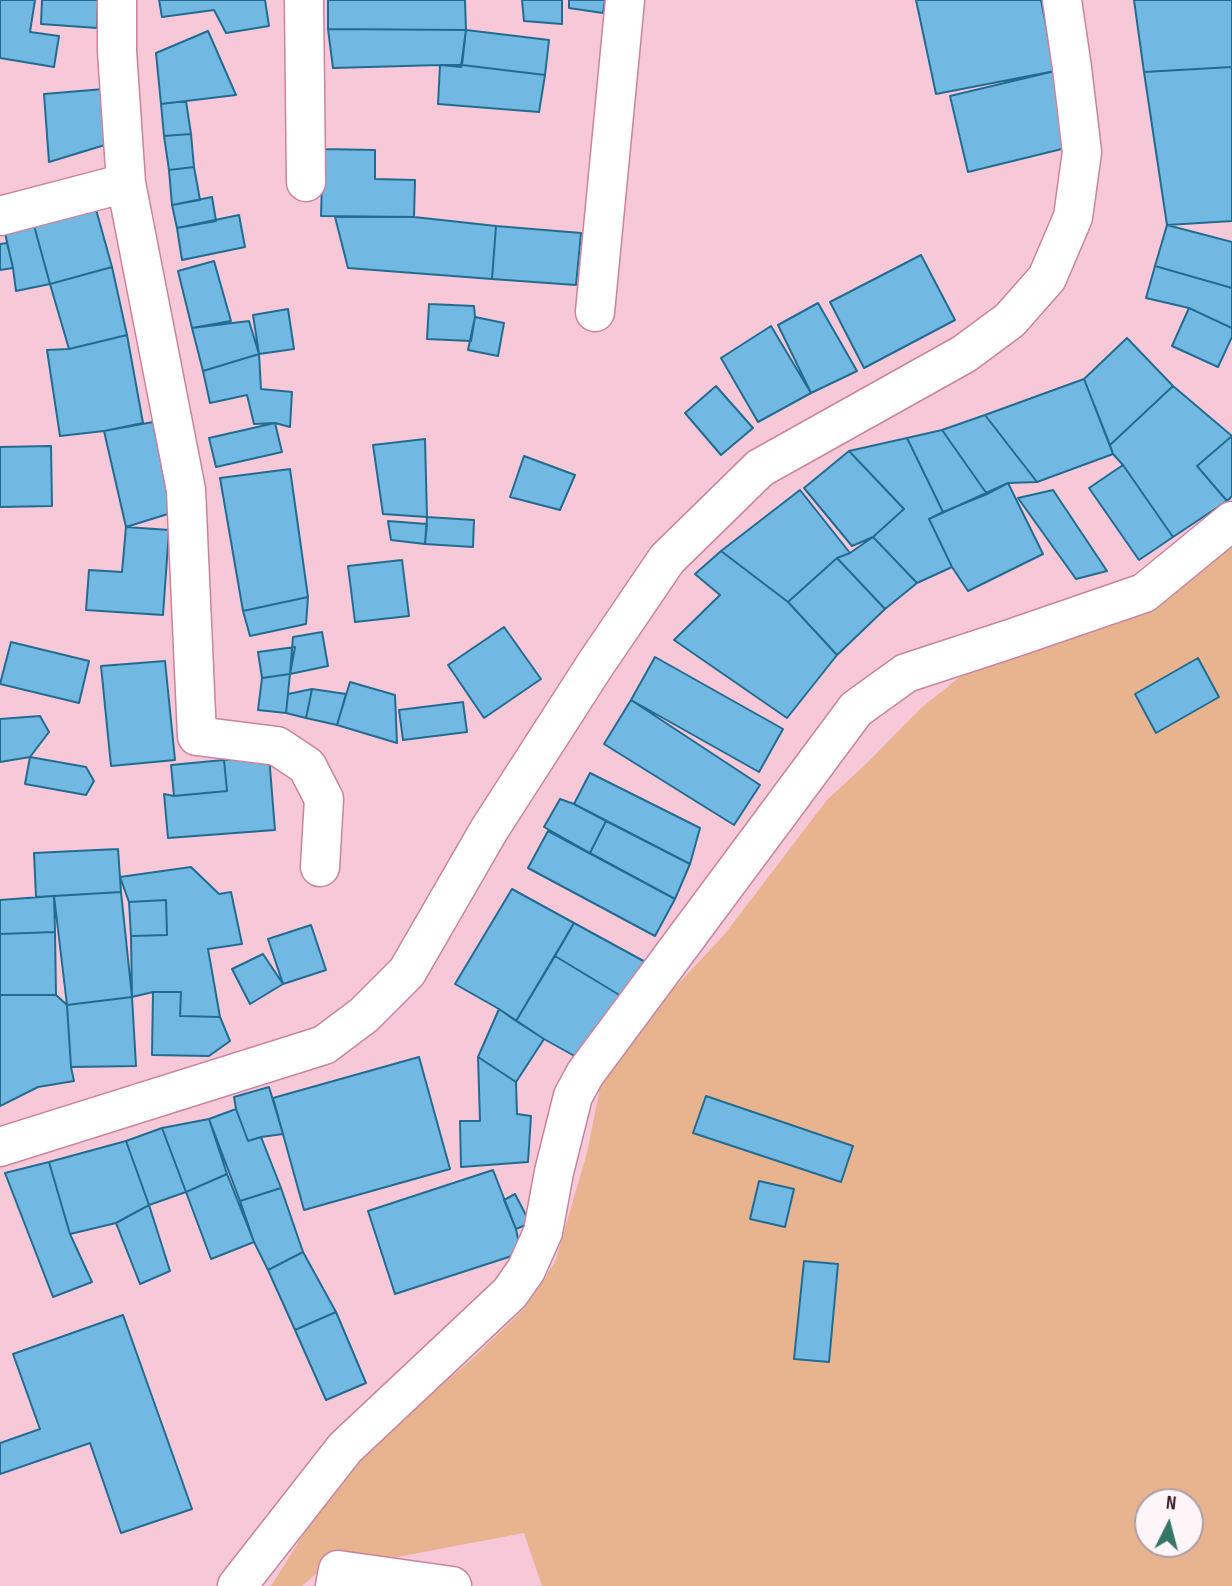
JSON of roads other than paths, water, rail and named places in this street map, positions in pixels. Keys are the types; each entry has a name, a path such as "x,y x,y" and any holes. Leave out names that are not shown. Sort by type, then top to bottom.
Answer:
{"street":[{"path":"117,0 117,51 126,183 186,490 197,736 277,746 307,766 324,799 320,867"},
{"path":"304,0 306,182"},
{"path":"595,312 625,0"},
{"path":"0,1147 324,1045 364,1015 407,972 489,830 594,665 667,559 760,468 964,354 1010,320 1047,278 1073,217 1082,152 1062,0"},
{"path":"0,216 126,183"},
{"path":"237,1586 345,1448 510,1293 526,1270 543,1232 554,1172 573,1096 585,1074 856,709 905,673 1144,593 1232,521"},
{"path":"335,1586 338,1570 452,1586"}]}
